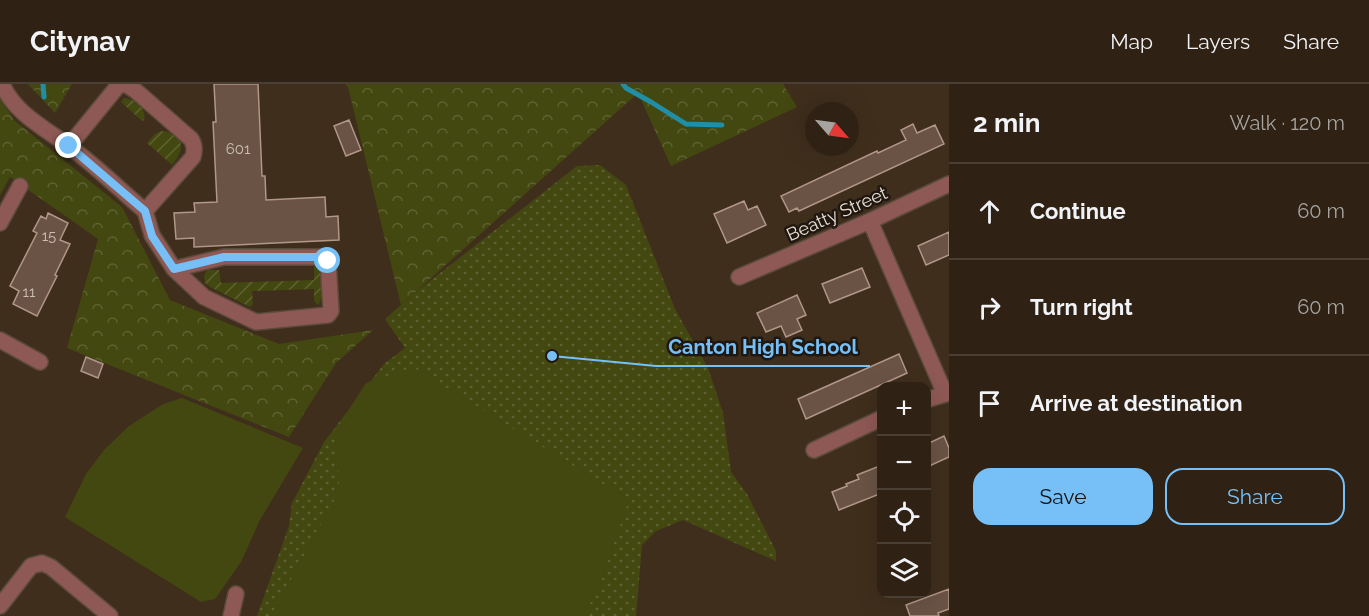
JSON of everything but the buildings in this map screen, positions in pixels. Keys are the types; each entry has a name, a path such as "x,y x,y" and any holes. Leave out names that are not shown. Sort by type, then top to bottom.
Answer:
{"street":[{"path":"2,84 17,108 69,146 145,211 152,236 174,269 204,297 256,322 328,315 331,311 328,261 324,257 224,257 174,269"},
{"path":"69,146 117,87 122,84 140,88 191,139 195,150 193,157 145,211"},
{"name":"Beatty Street","path":"740,277 949,184"},
{"path":"0,223 20,186"},
{"path":"870,221 947,393 931,399"},
{"path":"0,340 40,362"},
{"path":"814,450 877,420"},
{"path":"0,606 31,566 42,563 51,567 110,616"},
{"path":"231,616 236,594"}],"green space":[{"path":"28,84 72,84 55,113"},
{"path":"345,84 783,84 797,107 671,166 638,93 401,305 348,87"},
{"path":"124,98 132,100 142,108 144,120 142,121 121,102"},
{"path":"0,99 14,120 122,207 170,300 279,344 373,330 336,363 289,437 67,348 98,239 10,177 0,195"},
{"path":"161,131 175,135 181,143 179,154 172,165 147,143"},
{"path":"600,165 626,185 675,309 708,368 723,413 731,472 747,494 776,551 776,561 683,520 656,531 642,545 636,616 257,616 289,526 292,503 324,442 384,364 405,348 385,319 417,291 577,166"},
{"path":"317,264 321,269 323,294 318,305 314,301 314,289 252,291 253,304 250,307 210,287 205,283 204,276 207,270 219,270 221,283 314,280 314,266"},
{"path":"413,367 629,500 597,593 582,616 271,616 339,491 337,428 366,383"},
{"path":"182,398 303,448 260,520 241,562 215,599 201,602 65,517 86,474 104,450 129,426 163,404"}],"waterway":[{"path":"43,84 44,97"},
{"path":"623,84 686,124 722,125"}],"place":[{"name":"Canton High School","path":"552,356"}],"route":[{"path":"69,146 145,211 152,236 174,269 224,257 324,257 328,261"}]}
